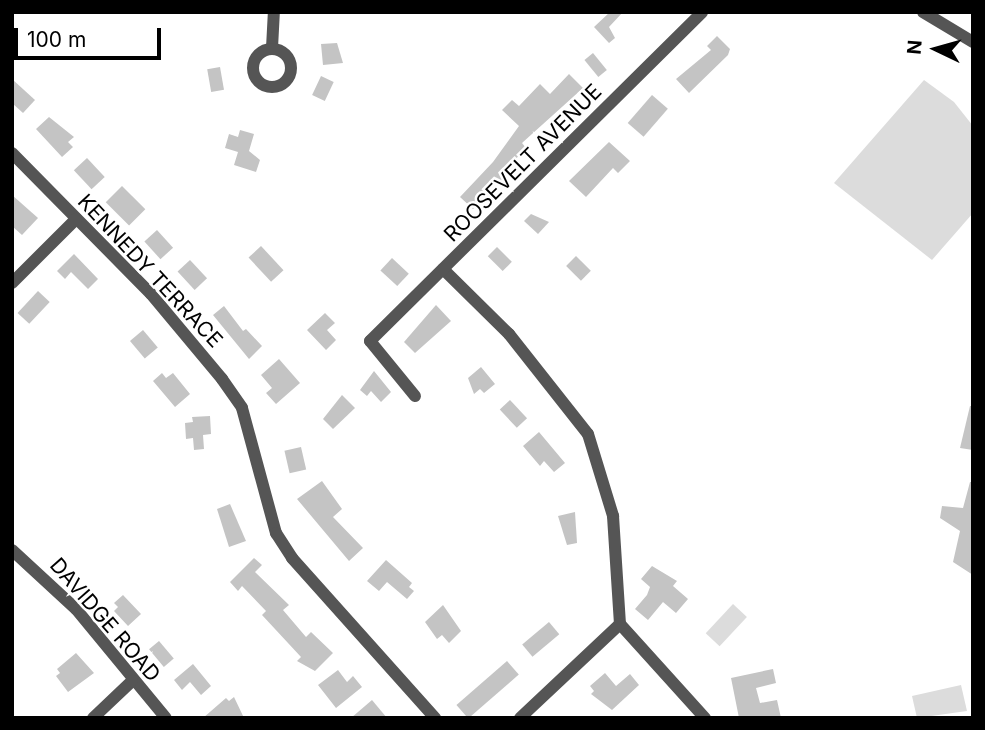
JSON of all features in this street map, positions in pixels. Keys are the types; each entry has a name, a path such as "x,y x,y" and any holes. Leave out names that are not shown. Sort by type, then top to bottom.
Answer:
{"street":[{"path":"272,48 274,12"},
{"name":"ROOSEVELT AVENUE","path":"415,396 370,341 702,12"},
{"path":"923,12 973,42"},
{"name":"KENNEDY TERRACE","path":"12,153 187,335 242,408 273,523 292,558 435,718"},
{"path":"12,283 76,219"},
{"path":"443,269 509,334 588,434 613,516 620,624 705,718"},
{"name":"DAVIDGE ROAD","path":"13,550 76,609 132,681 166,718"},
{"path":"520,718 620,624"},
{"path":"93,718 132,681"}],"shaded area":[{"path":"924,80 954,102 973,126 973,213 932,260 834,183"},
{"path":"733,604 747,617 720,646 706,633"},
{"path":"961,685 967,711 917,718 912,696"}],"building":[{"path":"610,12 623,12 609,27 615,38 609,43 594,27"},
{"path":"717,36 730,49 728,55 689,93 676,79 711,50 707,46"},
{"path":"337,43 343,63 323,65 321,44"},
{"path":"593,53 607,70 598,77 584,60"},
{"path":"220,67 224,90 211,92 207,69"},
{"path":"569,74 583,88 522,143 526,148 512,163 517,167 473,209 460,197 493,162 519,126 502,110 512,100 519,106 540,84 550,94"},
{"path":"321,76 334,82 325,101 312,95"},
{"path":"12,79 35,100 23,113 12,103"},
{"path":"652,95 668,109 644,137 628,123"},
{"path":"49,117 74,137 68,142 73,147 62,157 36,129"},
{"path":"240,130 254,134 249,151 260,160 256,172 234,165 238,152 225,148 229,134 238,137"},
{"path":"609,142 630,161 618,173 613,168 586,197 569,181"},
{"path":"87,158 105,177 92,189 74,170"},
{"path":"122,186 145,209 129,226 106,202"},
{"path":"12,195 38,218 22,235 12,226"},
{"path":"531,214 549,222 538,234 524,221"},
{"path":"157,230 173,248 160,259 144,241"},
{"path":"261,246 284,270 271,282 249,258"},
{"path":"497,247 512,262 503,271 488,256"},
{"path":"74,254 98,279 88,289 71,272 65,279 57,271"},
{"path":"576,256 591,271 581,281 566,266"},
{"path":"392,258 409,274 397,286 380,270"},
{"path":"190,260 207,278 195,290 178,272"},
{"path":"38,291 50,302 29,324 18,313"},
{"path":"436,305 451,321 415,353 404,342"},
{"path":"224,306 243,331 246,329 262,346 249,359 213,315"},
{"path":"325,313 335,323 327,330 336,340 326,350 307,330"},
{"path":"143,330 158,348 145,359 130,341"},
{"path":"279,359 300,383 276,404 266,393 272,388 261,375"},
{"path":"481,367 495,384 484,393 480,389 474,394 468,378"},
{"path":"374,371 391,392 381,402 371,391 367,396 360,390"},
{"path":"162,373 166,378 173,373 190,394 175,407 153,381"},
{"path":"342,395 355,408 333,429 323,419"},
{"path":"510,400 527,418 517,428 500,410"},
{"path":"970,406 973,406 973,450 960,448"},
{"path":"210,416 211,434 203,435 204,449 194,450 193,438 186,439 185,423 193,422 192,417"},
{"path":"539,432 565,463 554,472 544,461 540,466 523,446"},
{"path":"301,447 306,469 290,473 284,451"},
{"path":"322,481 342,509 333,517 363,548 349,561 297,499"},
{"path":"970,482 973,482 973,575 953,562 960,531 940,518 942,506 963,508"},
{"path":"230,504 246,541 229,547 217,509"},
{"path":"575,512 577,543 567,545 558,516"},
{"path":"254,558 262,565 255,572 289,605 283,610 306,637 311,632 333,653 315,671 297,661 301,657 262,615 266,611 242,586 238,591 230,582"},
{"path":"386,560 412,583 409,587 414,591 407,599 387,582 379,591 367,581"},
{"path":"652,566 677,581 673,586 688,599 676,613 663,602 648,620 635,609 647,595 650,587 641,579"},
{"path":"123,595 141,614 128,626 114,611 118,607 114,603"},
{"path":"443,605 461,631 449,643 442,635 437,639 425,622"},
{"path":"549,622 559,634 532,657 522,644"},
{"path":"159,641 174,659 164,667 149,649"},
{"path":"76,653 94,673 68,692 56,676 60,673 57,669"},
{"path":"507,661 519,675 469,718 456,705"},
{"path":"193,664 211,686 201,695 190,682 182,690 174,680"},
{"path":"773,669 776,683 756,688 760,703 777,700 781,718 739,718 731,678"},
{"path":"338,670 347,682 353,676 362,687 336,708 318,685"},
{"path":"605,673 616,686 630,674 639,685 612,710 591,694 594,691 590,686"},
{"path":"234,697 244,718 203,718 226,698 229,701"},
{"path":"372,700 387,718 351,718"}]}
